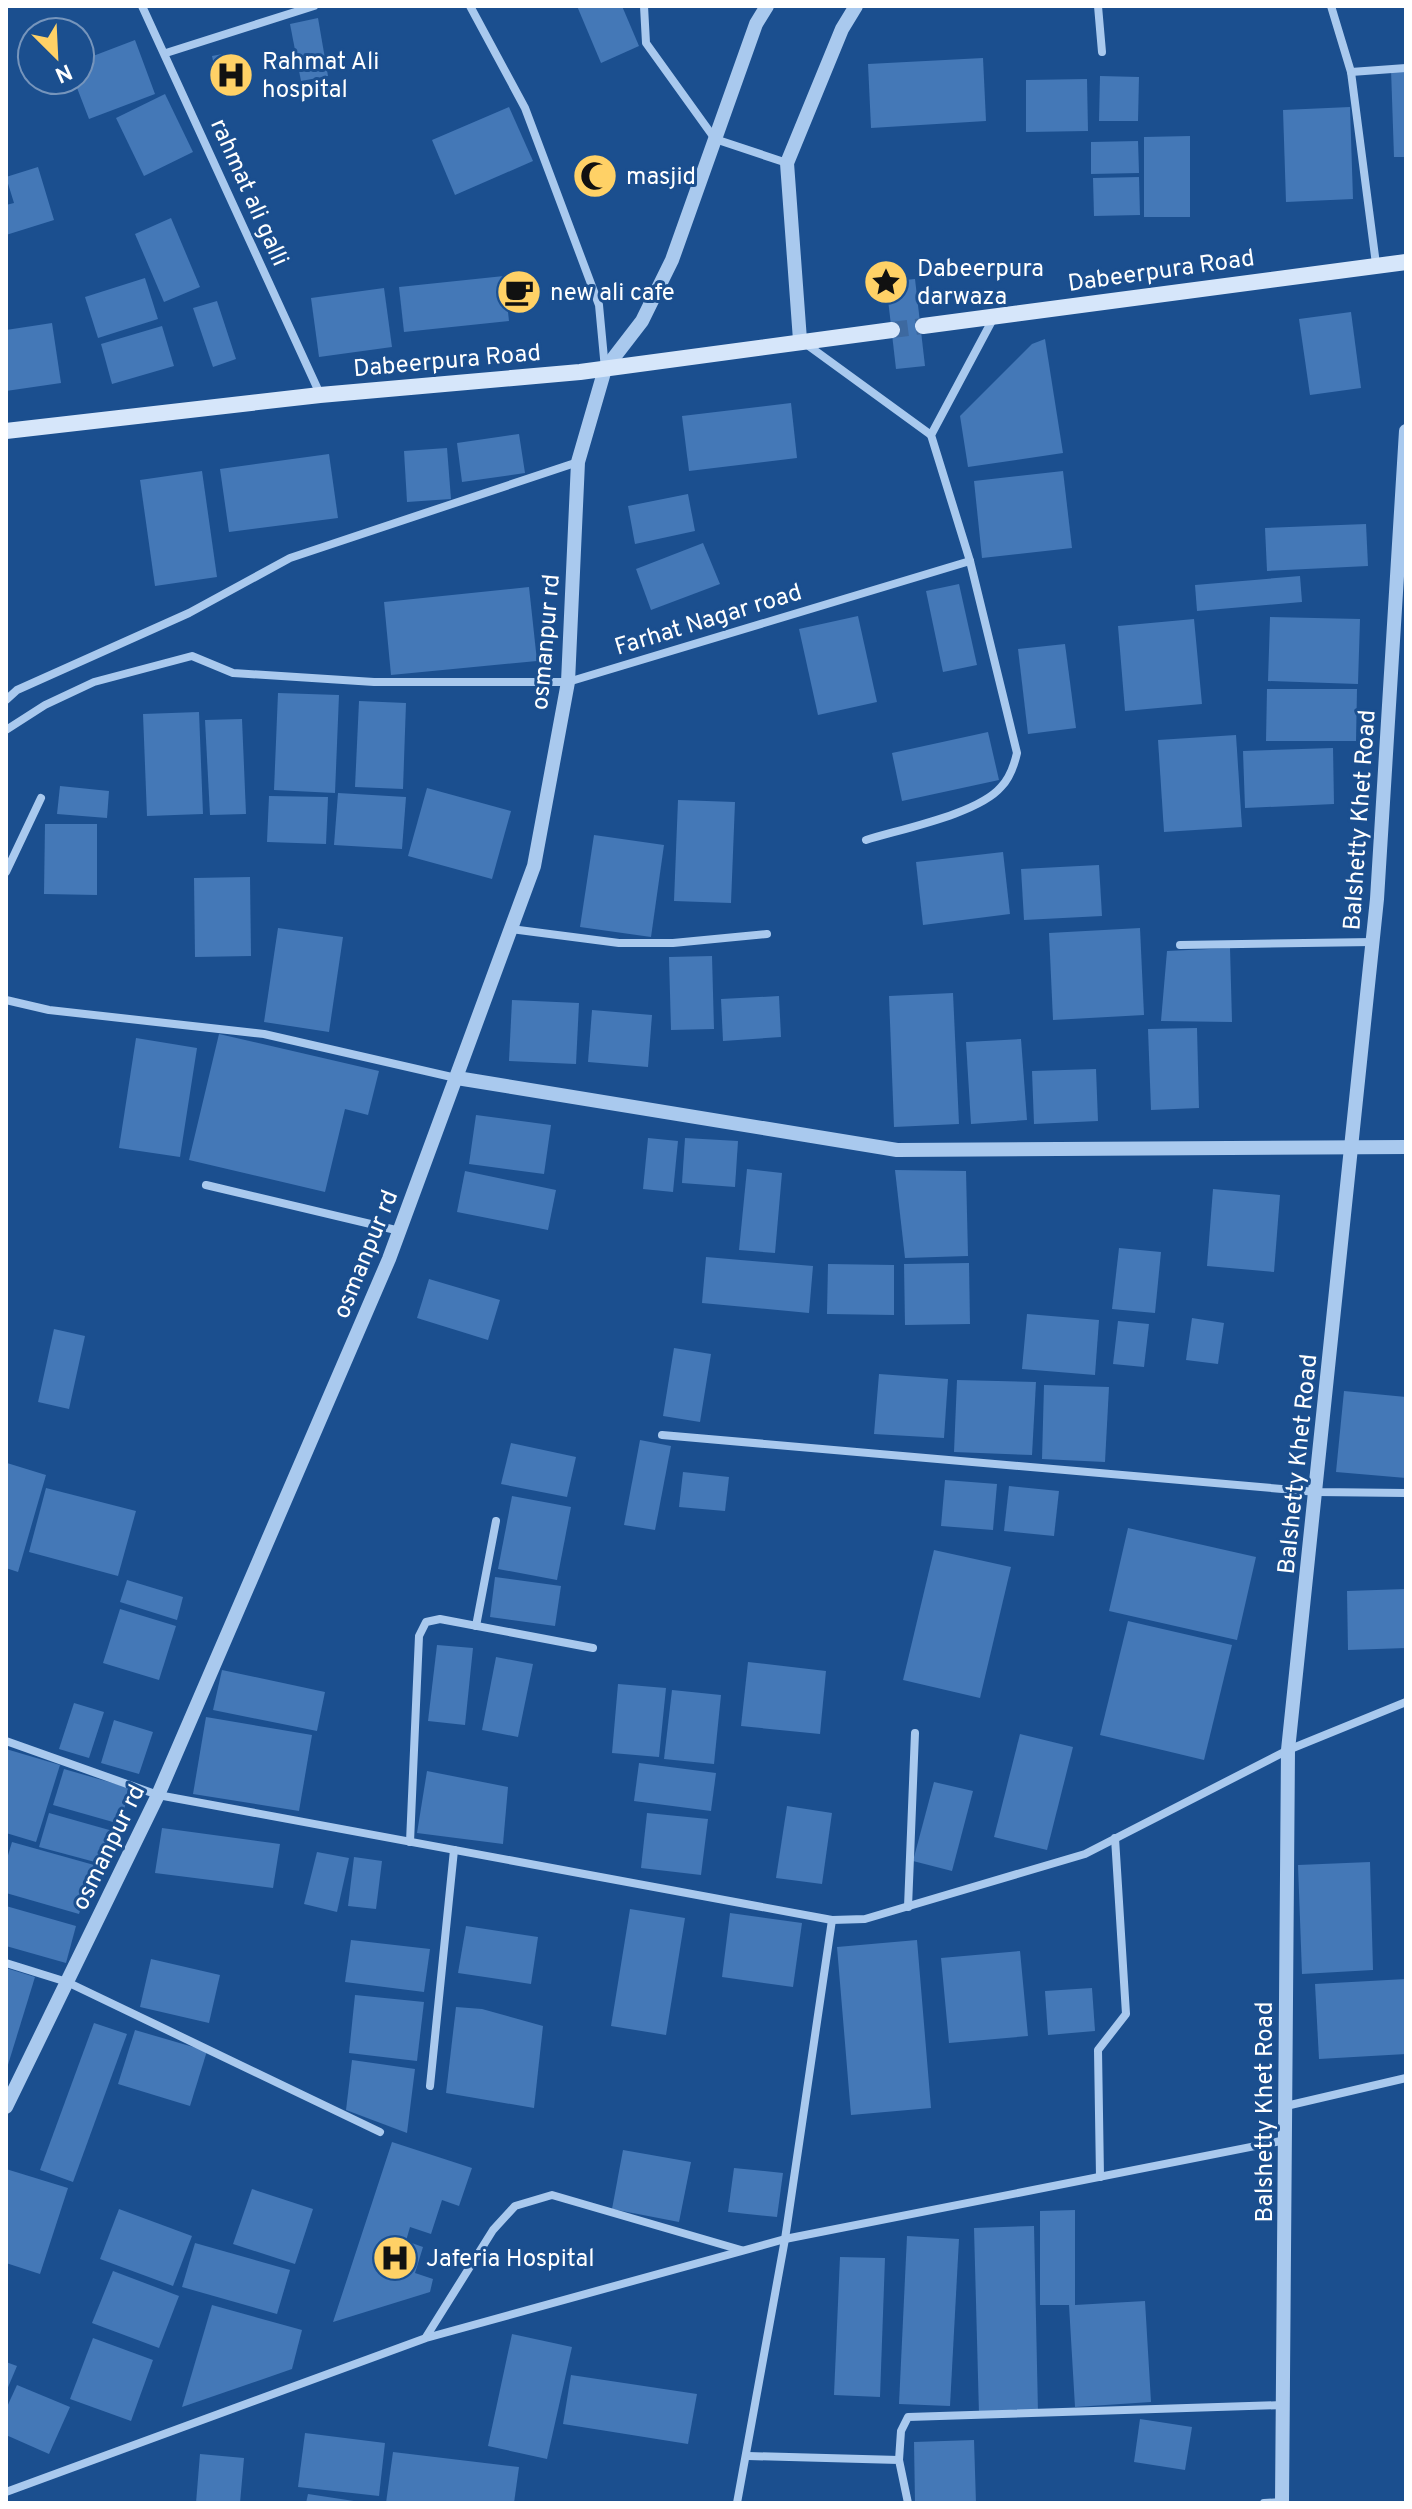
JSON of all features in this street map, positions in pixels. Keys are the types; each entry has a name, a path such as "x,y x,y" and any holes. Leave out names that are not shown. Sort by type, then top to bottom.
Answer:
{"main road":[{"name":"Dabeerpura Road","path":"923,326 1406,262"},
{"name":"Dabeerpura Road","path":"6,431 320,395 605,369 800,340 892,330"}],"street":[{"name":"rahmat ali galli","path":"142,6 320,395"},
{"path":"166,53 314,6"},
{"path":"470,6 525,108 594,291 599,305 605,369"},
{"path":"644,6 646,43 715,139 787,163"},
{"path":"605,369 642,321 672,260 702,183 756,24 767,6"},
{"path":"856,6 842,29 787,163 800,340 931,435 970,561 1017,753 1013,770 1000,789 976,804 866,840"},
{"path":"1098,6 1102,52"},
{"path":"1331,6 1351,72 1376,264"},
{"path":"1351,72 1406,68"},
{"path":"931,435 994,317"},
{"name":"osmanpur rd","path":"6,2107 158,1795 400,1231 534,866 568,682 578,462 605,369"},
{"name":"Balshetty Khet Road","path":"1282,2502 1288,1750 1373,942 1406,431"},
{"path":"6,700 17,690 189,613 290,558 578,462"},
{"name":"Farhat Nagar road","path":"6,730 45,705 94,682 192,656 233,673 374,682 568,682 970,561"},
{"path":"6,872 41,798"},
{"path":"511,929 619,943 673,943 767,934"},
{"path":"1180,945 1373,942"},
{"path":"6,1000 49,1010 264,1034 457,1078 897,1150 1352,1150 1406,1147"},
{"path":"206,1185 400,1231"},
{"path":"662,1435 1317,1492 1406,1493"},
{"path":"476,1626 496,1521"},
{"path":"410,1842 419,1636 426,1622 440,1619 593,1648"},
{"path":"6,1741 158,1795 832,1920 865,1919 1085,1854 1288,1750 1406,1702"},
{"path":"908,1907 915,1733"},
{"path":"1100,2177 1098,2050 1126,2014 1115,1838"},
{"path":"430,2086 454,1850"},
{"path":"737,2503 748,2456 785,2239 832,1920"},
{"path":"6,1963 67,1982 380,2132"},
{"path":"1286,2106 1406,2078"},
{"path":"6,2492 426,2338 743,2250 785,2239 1286,2140"},
{"path":"426,2338 493,2230 515,2206 552,2195 743,2250"},
{"path":"908,2503 899,2460 901,2431 908,2417 1283,2405"},
{"path":"748,2456 899,2460"},
{"path":"1264,2503 1282,2502"}],"building":[{"path":"577,6 622,6 639,46 601,63"},
{"path":"318,18 328,76 301,81 290,24"},
{"path":"135,40 155,94 89,119 80,96 96,96 96,55"},
{"path":"233,52 239,81 218,85 212,56"},
{"path":"983,58 986,121 871,128 868,64"},
{"path":"1406,68 1406,157 1394,157 1391,69"},
{"path":"1100,76 1139,77 1138,121 1099,121"},
{"path":"1087,79 1088,131 1026,132 1026,80"},
{"path":"165,94 193,152 144,176 116,118"},
{"path":"509,107 533,161 455,195 432,140"},
{"path":"1350,107 1353,199 1286,202 1283,110"},
{"path":"1190,136 1190,217 1144,217 1144,137"},
{"path":"1138,141 1139,173 1091,174 1091,142"},
{"path":"38,167 54,220 6,235 6,205 14,203 6,177"},
{"path":"1139,177 1140,215 1094,216 1093,178"},
{"path":"171,218 200,287 164,302 135,234"},
{"path":"504,276 509,321 404,332 399,287"},
{"path":"145,278 158,319 98,338 85,297"},
{"path":"915,279 925,366 896,369 886,282"},
{"path":"384,288 392,347 319,357 311,298"},
{"path":"217,301 236,359 213,367 193,308"},
{"path":"1351,312 1361,388 1310,395 1299,319"},
{"path":"52,323 61,383 6,391 6,330"},
{"path":"162,326 174,366 112,384 101,344"},
{"path":"1045,339 1063,453 968,467 960,416 1032,344"},
{"path":"791,403 797,458 689,471 682,416"},
{"path":"519,434 525,473 462,482 457,443"},
{"path":"447,448 451,499 407,502 404,451"},
{"path":"329,454 338,518 229,532 220,469"},
{"path":"202,471 217,577 155,586 140,480"},
{"path":"1063,471 1072,548 982,558 974,481"},
{"path":"688,494 695,531 635,544 628,506"},
{"path":"1366,524 1368,566 1267,571 1265,528"},
{"path":"703,543 720,584 651,610 636,569"},
{"path":"1300,576 1302,602 1197,611 1195,585"},
{"path":"959,584 977,665 943,672 926,591"},
{"path":"529,587 537,661 391,675 384,602"},
{"path":"858,616 877,702 818,715 799,629"},
{"path":"1270,617 1360,619 1358,684 1268,681"},
{"path":"1194,619 1202,704 1125,711 1118,626"},
{"path":"1065,644 1076,728 1028,734 1018,649"},
{"path":"1267,689 1357,689 1356,741 1266,741"},
{"path":"278,693 339,695 335,793 274,790"},
{"path":"359,701 406,703 403,789 355,787"},
{"path":"199,712 203,814 147,816 143,714"},
{"path":"242,719 246,814 210,815 205,720"},
{"path":"988,732 999,780 902,801 892,753"},
{"path":"1236,735 1242,827 1164,832 1158,740"},
{"path":"1333,748 1334,804 1245,808 1243,751"},
{"path":"60,786 109,791 107,818 57,814"},
{"path":"427,788 511,811 492,879 408,856"},
{"path":"338,793 406,797 402,849 334,845"},
{"path":"269,796 328,797 326,844 267,842"},
{"path":"678,800 735,802 731,903 674,901"},
{"path":"45,824 97,824 97,895 44,894"},
{"path":"594,835 664,845 651,937 580,927"},
{"path":"1003,852 1010,914 923,925 916,862"},
{"path":"1099,865 1102,916 1024,920 1021,869"},
{"path":"250,877 251,956 195,957 194,878"},
{"path":"278,928 343,937 329,1032 264,1022"},
{"path":"1140,928 1144,1015 1053,1020 1049,933"},
{"path":"1230,948 1232,1022 1161,1021 1167,951"},
{"path":"712,956 714,1029 671,1030 669,957"},
{"path":"953,993 959,1124 894,1127 889,996"},
{"path":"779,996 781,1037 723,1041 721,999"},
{"path":"512,1000 579,1003 576,1064 509,1061"},
{"path":"592,1010 652,1015 648,1067 588,1062"},
{"path":"1197,1028 1199,1108 1151,1110 1148,1029"},
{"path":"219,1034 379,1071 368,1115 345,1109 325,1192 189,1160"},
{"path":"136,1038 197,1048 180,1157 119,1148"},
{"path":"1021,1039 1027,1120 971,1124 966,1042"},
{"path":"1096,1069 1098,1121 1034,1124 1032,1071"},
{"path":"476,1115 551,1125 544,1174 469,1164"},
{"path":"648,1138 678,1141 673,1192 643,1189"},
{"path":"685,1138 738,1141 735,1187 682,1183"},
{"path":"747,1169 782,1173 775,1253 739,1250"},
{"path":"895,1170 966,1171 968,1256 905,1258"},
{"path":"465,1171 556,1190 548,1230 457,1212"},
{"path":"1213,1189 1280,1195 1274,1272 1207,1266"},
{"path":"1119,1248 1161,1252 1155,1313 1112,1309"},
{"path":"706,1257 813,1266 809,1313 702,1303"},
{"path":"969,1263 970,1324 905,1325 904,1264"},
{"path":"828,1264 894,1265 894,1315 827,1314"},
{"path":"429,1279 500,1300 488,1340 417,1318"},
{"path":"1027,1314 1099,1320 1095,1375 1022,1369"},
{"path":"1192,1318 1224,1323 1218,1364 1186,1360"},
{"path":"1118,1321 1149,1324 1144,1367 1113,1364"},
{"path":"54,1329 85,1336 69,1409 38,1402"},
{"path":"674,1348 711,1354 700,1422 663,1416"},
{"path":"879,1374 948,1379 944,1438 874,1434"},
{"path":"957,1380 1036,1382 1032,1455 954,1452"},
{"path":"1044,1385 1109,1387 1105,1462 1042,1459"},
{"path":"1344,1391 1406,1397 1406,1478 1336,1472"},
{"path":"640,1440 671,1446 655,1530 624,1525"},
{"path":"511,1443 576,1457 567,1497 501,1484"},
{"path":"7,1463 46,1475 18,1572 6,1568"},
{"path":"683,1472 729,1477 725,1511 679,1507"},
{"path":"945,1480 997,1484 993,1530 941,1526"},
{"path":"1009,1486 1059,1491 1054,1536 1004,1531"},
{"path":"46,1488 136,1511 118,1576 29,1552"},
{"path":"512,1496 571,1507 557,1580 498,1569"},
{"path":"1128,1528 1256,1557 1237,1640 1109,1611"},
{"path":"934,1550 1011,1567 980,1698 903,1680"},
{"path":"495,1577 561,1586 555,1626 490,1617"},
{"path":"127,1580 183,1597 177,1620 120,1602"},
{"path":"1406,1589 1406,1648 1348,1650 1347,1591"},
{"path":"120,1609 176,1626 159,1680 103,1663"},
{"path":"1128,1621 1232,1645 1204,1760 1100,1735"},
{"path":"437,1645 473,1648 465,1725 428,1721"},
{"path":"496,1657 533,1664 518,1737 482,1730"},
{"path":"748,1662 826,1671 820,1734 741,1726"},
{"path":"222,1670 325,1692 317,1731 213,1710"},
{"path":"618,1684 666,1688 659,1757 612,1753"},
{"path":"672,1690 721,1695 714,1764 664,1759"},
{"path":"74,1703 104,1712 89,1758 59,1749"},
{"path":"206,1717 312,1735 299,1811 193,1794"},
{"path":"114,1720 153,1732 139,1774 101,1763"},
{"path":"1020,1734 1073,1747 1047,1850 994,1837"},
{"path":"6,1749 60,1765 36,1842 6,1833"},
{"path":"639,1763 716,1773 711,1811 634,1801"},
{"path":"64,1769 130,1788 120,1824 53,1805"},
{"path":"427,1771 508,1787 503,1844 417,1833"},
{"path":"934,1782 973,1791 952,1871 913,1861"},
{"path":"787,1806 832,1813 822,1884 776,1878"},
{"path":"49,1813 120,1833 110,1866 39,1847"},
{"path":"647,1813 708,1819 701,1875 641,1868"},
{"path":"162,1828 280,1844 273,1888 155,1873"},
{"path":"12,1842 94,1865 79,1914 6,1893 6,1862"},
{"path":"317,1852 349,1858 337,1912 304,1904"},
{"path":"354,1857 382,1861 376,1909 348,1906"},
{"path":"1370,1862 1373,1970 1302,1974 1298,1865"},
{"path":"6,1906 76,1926 66,1963 6,1946"},
{"path":"630,1909 685,1918 666,2035 611,2026"},
{"path":"730,1913 802,1923 793,1987 722,1977"},
{"path":"466,1926 538,1937 531,1984 458,1973"},
{"path":"351,1940 430,1949 424,1992 345,1982"},
{"path":"917,1940 931,2108 851,2115 837,1947"},
{"path":"1020,1951 1028,2036 949,2043 941,1958"},
{"path":"151,1959 220,1975 209,2023 140,2007"},
{"path":"6,1968 35,1977 7,2068 6,2068"},
{"path":"1406,1979 1406,2054 1319,2059 1315,1984"},
{"path":"1092,1988 1095,2031 1048,2035 1045,1991"},
{"path":"355,1995 424,2002 417,2061 349,2053"},
{"path":"456,2007 482,2009 543,2026 534,2108 446,2093"},
{"path":"94,2023 127,2034 73,2182 40,2170"},
{"path":"135,2030 207,2051 190,2106 118,2084"},
{"path":"352,2060 415,2069 407,2133 346,2110"},
{"path":"392,2142 472,2168 459,2206 442,2200 431,2234 410,2227 406,2241 423,2247 415,2273 433,2279 430,2292 333,2322"},
{"path":"623,2150 691,2162 679,2222 612,2209"},
{"path":"734,2168 783,2173 777,2217 728,2212"},
{"path":"6,2169 68,2188 40,2274 6,2263"},
{"path":"252,2189 313,2209 295,2264 233,2244"},
{"path":"119,2209 192,2236 173,2286 100,2259"},
{"path":"1075,2210 1075,2305 1145,2301 1151,2402 1075,2407 1069,2305 1040,2305 1040,2211"},
{"path":"1034,2226 1038,2412 979,2414 974,2228"},
{"path":"907,2236 959,2239 950,2406 899,2404"},
{"path":"195,2243 290,2270 277,2314 182,2287"},
{"path":"840,2257 885,2258 880,2397 834,2395"},
{"path":"113,2271 179,2296 159,2348 92,2323"},
{"path":"212,2305 302,2330 292,2369 182,2407"},
{"path":"512,2334 572,2347 547,2459 488,2446"},
{"path":"93,2338 153,2360 131,2421 70,2399"},
{"path":"6,2362 17,2366 6,2392"},
{"path":"571,2375 697,2394 688,2444 563,2424"},
{"path":"17,2385 70,2407 49,2454 6,2435 6,2409"},
{"path":"1140,2419 1192,2427 1185,2470 1134,2462"},
{"path":"305,2433 385,2443 379,2496 298,2487"},
{"path":"974,2440 976,2503 915,2503 914,2442"},
{"path":"393,2452 519,2467 514,2503 386,2503"},
{"path":"200,2454 244,2458 240,2503 196,2503"},
{"path":"308,2494 354,2501 354,2503 306,2503"}],"tunnel":[{"path":"892,330 923,326"}],"place":[{"name":"Rahmat Ali hospital","path":"231,75"},
{"name":"masjid","path":"595,176"},
{"name":"Dabeerpura darwaza","path":"886,282"},
{"name":"new ali cafe","path":"519,292"},
{"name":"Jaferia Hospital","path":"395,2258"}]}
